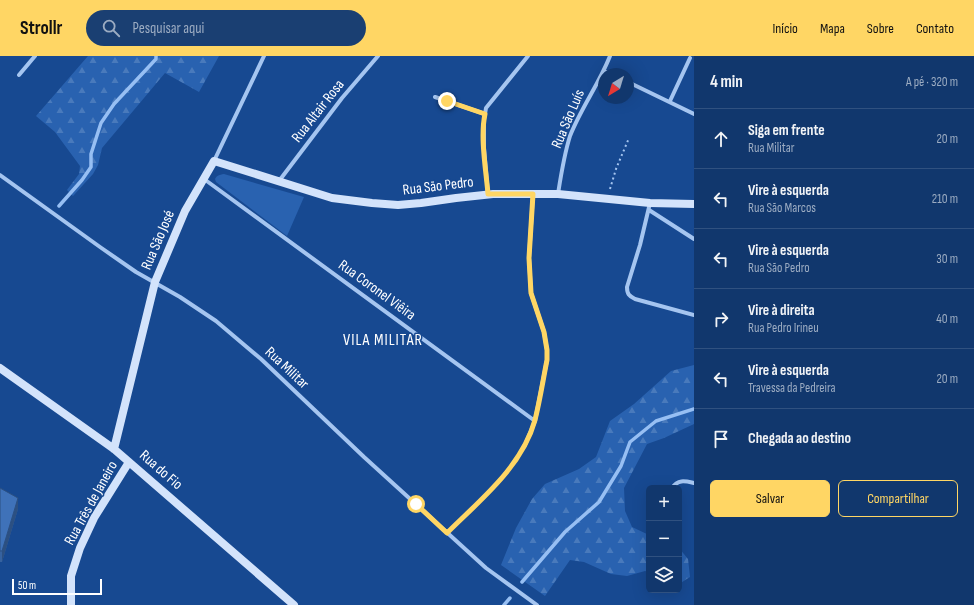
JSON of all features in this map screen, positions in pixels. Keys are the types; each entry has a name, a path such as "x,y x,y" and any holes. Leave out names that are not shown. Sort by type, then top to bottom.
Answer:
{"street":[{"path":"19,75 35,56"},
{"name":"Rua São José","path":"114,449 155,282 185,211 214,162 264,56"},
{"name":"Rua Altair Rosa","path":"279,182 342,98 378,56"},
{"path":"488,194 484,148 484,120 486,108 528,56"},
{"name":"Rua São Luís","path":"605,68 610,56"},
{"path":"670,101 690,58"},
{"name":"Rua São Luís","path":"558,194 562,166 570,136 584,106 598,82"},
{"path":"634,85 694,114"},
{"path":"435,97 485,114"},
{"name":"Rua São Pedro","path":"214,162 332,198 372,203 398,205 488,194 558,194 607,198 649,206 694,204"},
{"name":"Rua Militar","path":"0,175 100,247 216,321 261,359 364,457 486,568 537,605"},
{"name":"Rua Coronel Viêira","path":"204,180 535,421"},
{"path":"524,445 535,421 547,360 544,332 531,293 529,258 533,194"},
{"path":"694,240 649,206 640,245 627,287 627,292 635,299 694,315"},
{"name":"Rua do Fio","path":"0,368 114,449 294,605"},
{"name":"Rua Três de Janeiro","path":"71,605 71,576 80,548 94,518 129,462"},
{"path":"674,485 677,482 681,481 694,483"}],"path":[{"path":"607,198 616,168 630,138"},
{"path":"447,533 489,492 513,464 524,445"}],"green space":[{"path":"88,56 219,56 199,92 165,73 102,148 98,165 93,174 73,196 67,190 79,174 80,166 55,132 36,116"},
{"path":"224,174 304,197 287,236 216,182 215,179 219,175"},
{"path":"694,365 694,424 647,444 624,488 625,511 632,527 646,534 646,571 627,576 611,574 584,562 570,560 545,596 501,565 516,528 532,499 545,484 579,469 596,457 610,421 634,404 671,371"},
{"path":"682,552 688,559 690,577 682,582"}],"building":[{"path":"0,488 18,498 2,551 0,551"}],"waterway":[{"path":"59,206 82,180 91,167 91,154 101,123 114,104 156,59 156,56"},
{"path":"522,582 565,532 599,502 621,466 630,442 656,421 694,409"},
{"path":"504,605 510,598"}],"district":[{"name":"VILA MILITAR","path":"383,340"}],"route":[{"path":"416,504 447,533 489,492 513,464 535,421 547,360 544,332 531,293 529,258 533,194 488,194 484,148 485,114 447,101"}]}
